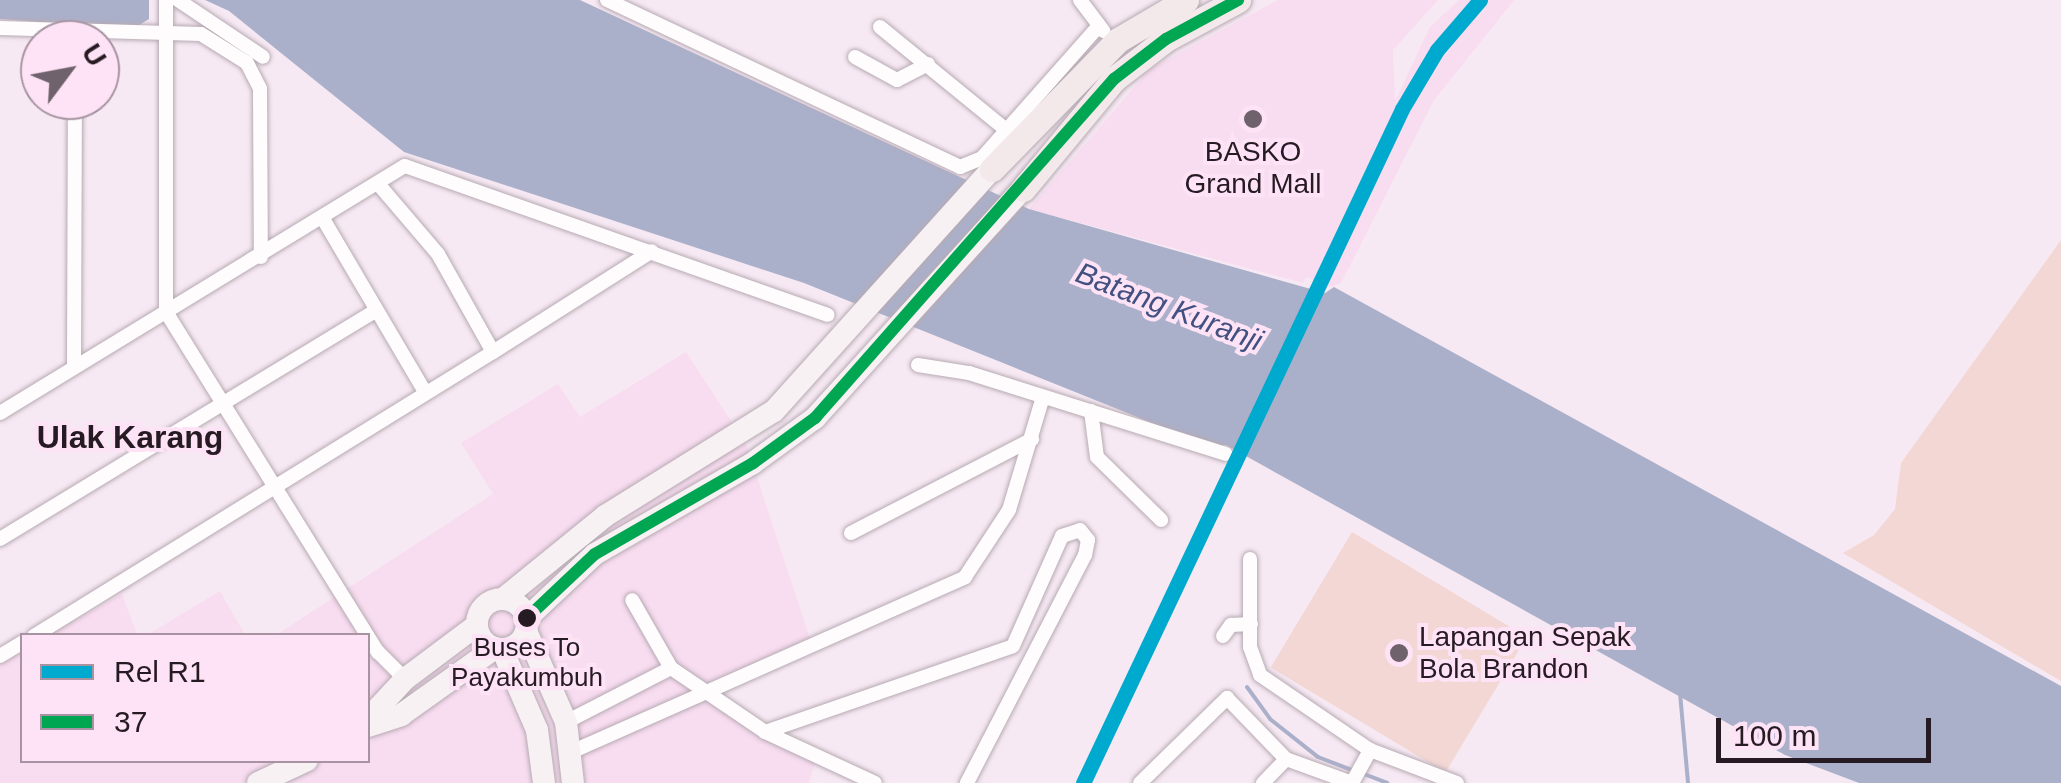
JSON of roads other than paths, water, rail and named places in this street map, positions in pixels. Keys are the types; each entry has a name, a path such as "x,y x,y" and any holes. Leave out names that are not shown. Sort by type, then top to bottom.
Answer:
{"highway":[{"path":"992,169 1108,34 1186,0"},
{"path":"1023,189 1114,79 1166,39 1238,0"}],"main road":[{"path":"370,716 405,679 477,626 484,606 503,599 530,570 605,516 774,412 856,326 992,169"},
{"path":"370,725 402,715 498,649 527,625 595,554 791,438 880,350 1023,189"},
{"path":"503,599 521,606 566,722 574,783"},
{"path":"477,626 498,649 545,755 544,783"},
{"path":"258,783 300,763"}],"street":[{"path":"166,0 166,312 366,633"},
{"path":"178,0 263,57"},
{"path":"607,0 960,167 982,158 1004,128 1108,34 1080,0"},
{"path":"880,27 1004,128"},
{"path":"120,35 165,34 216,41 256,76 261,257"},
{"path":"854,58 897,80 928,64"},
{"path":"74,120 74,365"},
{"path":"0,413 406,166 828,314"},
{"path":"379,185 438,254 492,352"},
{"path":"322,217 424,392"},
{"path":"39,633 652,251"},
{"path":"0,539 221,399 375,311"},
{"path":"918,365 969,373 1226,454"},
{"path":"571,752 965,578 1008,510 1044,397"},
{"path":"1091,411 1097,456 1161,520"},
{"path":"851,534 1032,439"},
{"path":"765,732 1013,646 1062,536 1080,530 1088,544 1085,555 1028,656 967,783"},
{"path":"1250,558 1252,662 1260,675 1370,750 1457,783"},
{"path":"632,600 671,668 702,692 765,732 874,783"},
{"path":"1223,636 1232,624 1251,624"},
{"path":"370,639 405,679"},
{"path":"1013,646 1028,656"},
{"path":"566,722 671,668"},
{"path":"1140,783 1227,698 1286,759 1354,779 1370,750"},
{"path":"1263,783 1286,759"}],"water":[{"path":"0,0 149,0 149,19 133,29 120,28 120,20 0,19"},
{"name":"Batang Kuranji","path":"205,0 580,0 1029,209 1325,293 1334,287 2061,686 2061,783 1859,783 1785,755 1226,445 1207,445 804,283 404,152 229,11"}],"waterway":[{"path":"1247,687 1270,719 1318,757 1355,771"},
{"path":"1680,693 1688,783"},
{"path":"1364,774 1387,783"}],"rail line":[{"name":"R1","path":"1083,783 1402,109 1437,50 1480,0"}],"place":[{"name":"BASKO Grand Mall","path":"1253,119"},
{"name":"Buses To Payakumbuh","path":"527,618"},
{"name":"Lapangan Sepak Bola Brandon","path":"1399,653"}],"district":[{"name":"Ulak Karang","path":"130,437"}]}
